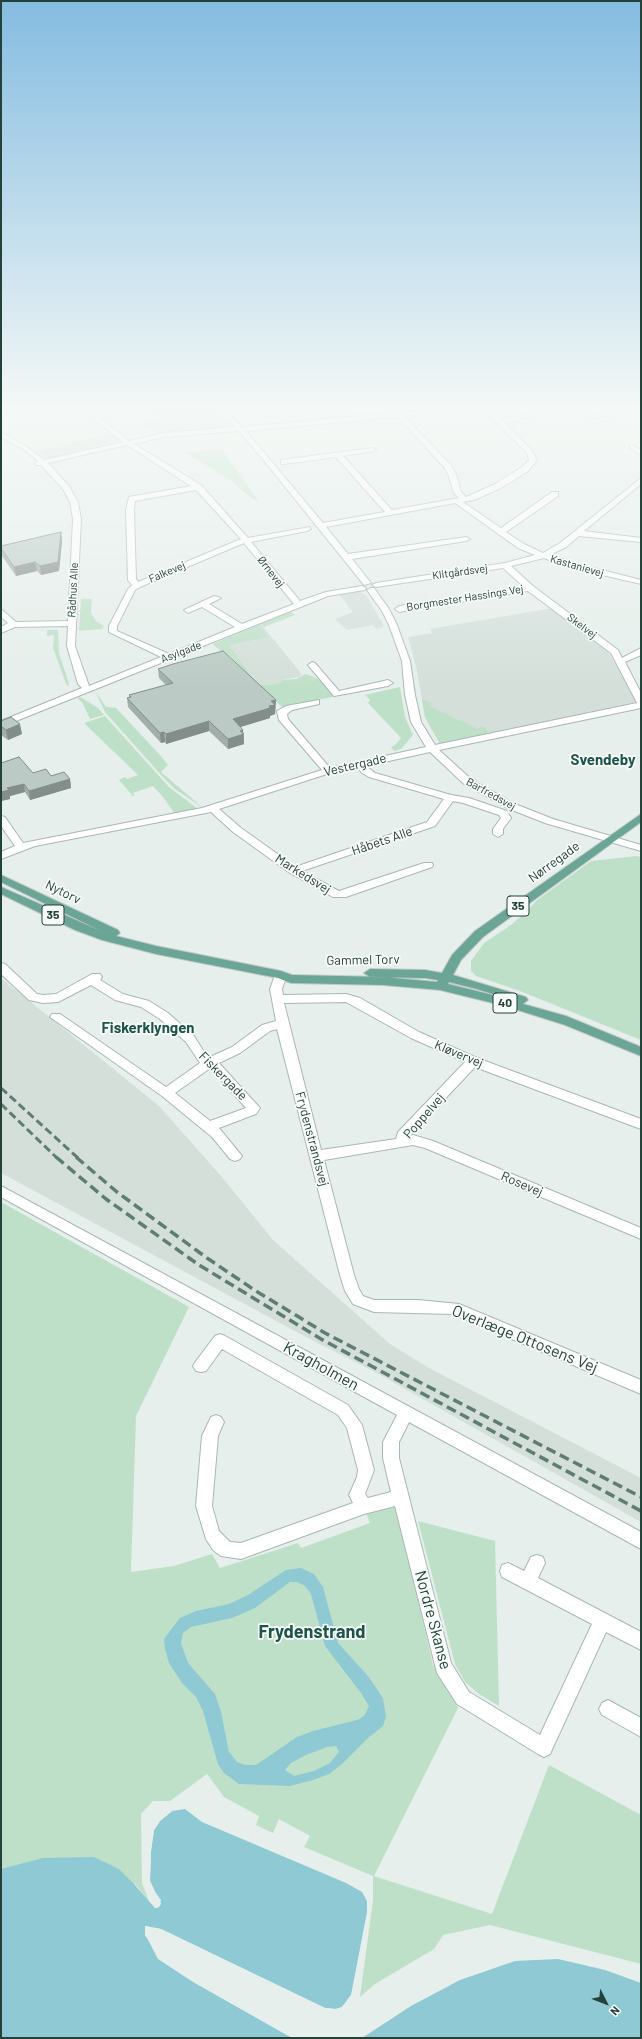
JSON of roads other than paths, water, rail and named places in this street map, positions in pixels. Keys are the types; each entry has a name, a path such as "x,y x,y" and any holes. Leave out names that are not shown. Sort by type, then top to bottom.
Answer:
{"main road":[{"name":"Nørregade","path":"443,981 464,948 479,934 641,817"},
{"name":"Nytorv","path":"1,878 109,934"},
{"name":"Nytorv","path":"1,890 46,913 109,934"},
{"name":"Gammel Torv","path":"109,934 136,944 233,967 281,975 298,980 443,981"},
{"name":"40","path":"443,981 513,996 569,1022 641,1052"}],"street":[{"name":"Rådhus Alle","path":"73,499 77,509 71,646 83,684 88,689"},
{"path":"132,499 130,510 132,580 137,585"},
{"name":"Ørnevej","path":"209,499 246,540 299,605"},
{"name":"Barfredsvej","path":"299,499 369,586 386,611 397,635 406,661 410,695 416,722 432,748 458,774 483,791 532,815 641,848"},
{"path":"378,499 391,514"},
{"path":"500,532 548,499"},
{"name":"Klitgårdsvej","path":"369,586 505,565 543,556 563,545 618,499"},
{"path":"321,526 461,500"},
{"name":"Kastanievej","path":"461,500 500,532 521,546 543,556 576,567 641,582"},
{"name":"Falkevej","path":"168,657 112,632 113,626 132,589 137,585 237,542 307,529"},
{"path":"577,533 641,540"},
{"path":"346,557 466,540"},
{"name":"Skelvej","path":"505,565 530,588 615,652 641,702"},
{"name":"Asylgade","path":"1,724 336,591 369,586"},
{"name":"Borgmester Hassings Vej","path":"399,609 530,588"},
{"path":"188,610 217,598"},
{"path":"203,604 242,628"},
{"path":"1,612 14,624"},
{"path":"1,630 14,624 26,625 71,623"},
{"path":"620,661 628,659 641,651"},
{"path":"312,664 337,694 388,683"},
{"path":"316,702 290,708 282,712 282,714 284,720 328,771"},
{"name":"Vestergade","path":"21,847 32,843 72,835 178,817 213,809 328,771 610,710 641,705"},
{"path":"360,764 365,771 372,776 450,798 465,800 505,815 506,818 498,829 498,834"},
{"path":"465,800 483,791"},
{"name":"Håbets Alle","path":"302,868 431,824 450,798"},
{"name":"Markedsvej","path":"213,809 237,830 294,872 337,895 346,894 428,865"},
{"path":"1,819 21,847"},
{"path":"1,856 21,847"},
{"path":"1,865 14,856 21,847"},
{"name":"Fiskergade","path":"1,967 28,994 33,997 43,999 58,998 94,979 119,997 145,1004 164,1016 190,1039 202,1058 217,1068 254,1108 209,1127"},
{"name":"Frydenstrandsvej","path":"281,975 276,989 282,1023 347,1275 352,1291 358,1300"},
{"name":"Kløvervej","path":"278,999 346,998 356,1001 415,1035 473,1061 641,1124"},
{"path":"56,1017 166,1093 209,1127 235,1156"},
{"path":"166,1093 209,1063 236,1050 266,1028 282,1023"},
{"name":"Poppelvej","path":"317,1156 402,1143 403,1135 473,1061"},
{"name":"Rosevej","path":"402,1143 413,1140 428,1144 641,1234"},
{"name":"Kragholmen","path":"1,1191 641,1541"},
{"name":"Overlæge Ottosens Vej","path":"358,1300 374,1306 454,1308 641,1387"},
{"path":"201,1366 220,1340 343,1410 354,1425 366,1470 365,1477 357,1495 364,1507"},
{"name":"Nordre Skanse","path":"406,1412 391,1442 391,1458 443,1667 463,1698 544,1748 602,1620"},
{"path":"216,1422 210,1436 204,1488 204,1506 212,1534 218,1544 227,1550 241,1550 364,1507 401,1497"},
{"path":"528,1581 537,1564"},
{"path":"508,1571 641,1641"},
{"path":"608,1709 640,1723"}],"water":[{"path":"301,1568 314,1574 323,1587 338,1643 368,1676 383,1698 386,1717 383,1726 329,1774 290,1786 239,1784 224,1773 218,1764 203,1711 196,1697 182,1683 169,1663 164,1639 180,1618 196,1611 229,1604 248,1595 286,1570","holes":["290,1582 297,1582 305,1586 311,1594 325,1646 361,1693 369,1706 364,1716 357,1720 313,1731 297,1737 256,1765 245,1765 237,1762 229,1752 221,1712 215,1694 188,1663 181,1643 183,1633 191,1627 232,1618 255,1608","336,1746 339,1752 330,1763 314,1771 294,1776 285,1770 291,1763 306,1755 327,1747"]},
{"path":"185,1809 202,1822 346,1883 362,1892 367,1901 367,1912 351,1995 342,2007 336,2009 325,2008 161,1929 145,1926 146,1936 158,1959 193,1982 292,2038 1,2038 1,1869 43,1858 94,1857 119,1869 155,1908 159,1907 161,1900 150,1881 151,1851 154,1830 160,1821 172,1811"},
{"path":"558,1959 605,1970 641,1983 641,2038 362,2038 411,2006 460,1980 515,1961"}],"railway":[{"path":"1,1088 78,1158"},
{"path":"1,1104 57,1158"},
{"path":"56,1157 106,1199 199,1265 321,1339 641,1511"},
{"path":"76,1157 117,1192 207,1258 256,1291 325,1333 641,1497"}],"district":[{"name":"Svendeby","path":"603,760"},
{"name":"Fiskerklyngen","path":"148,1028"},
{"name":"Frydenstrand","path":"312,1632"}]}
